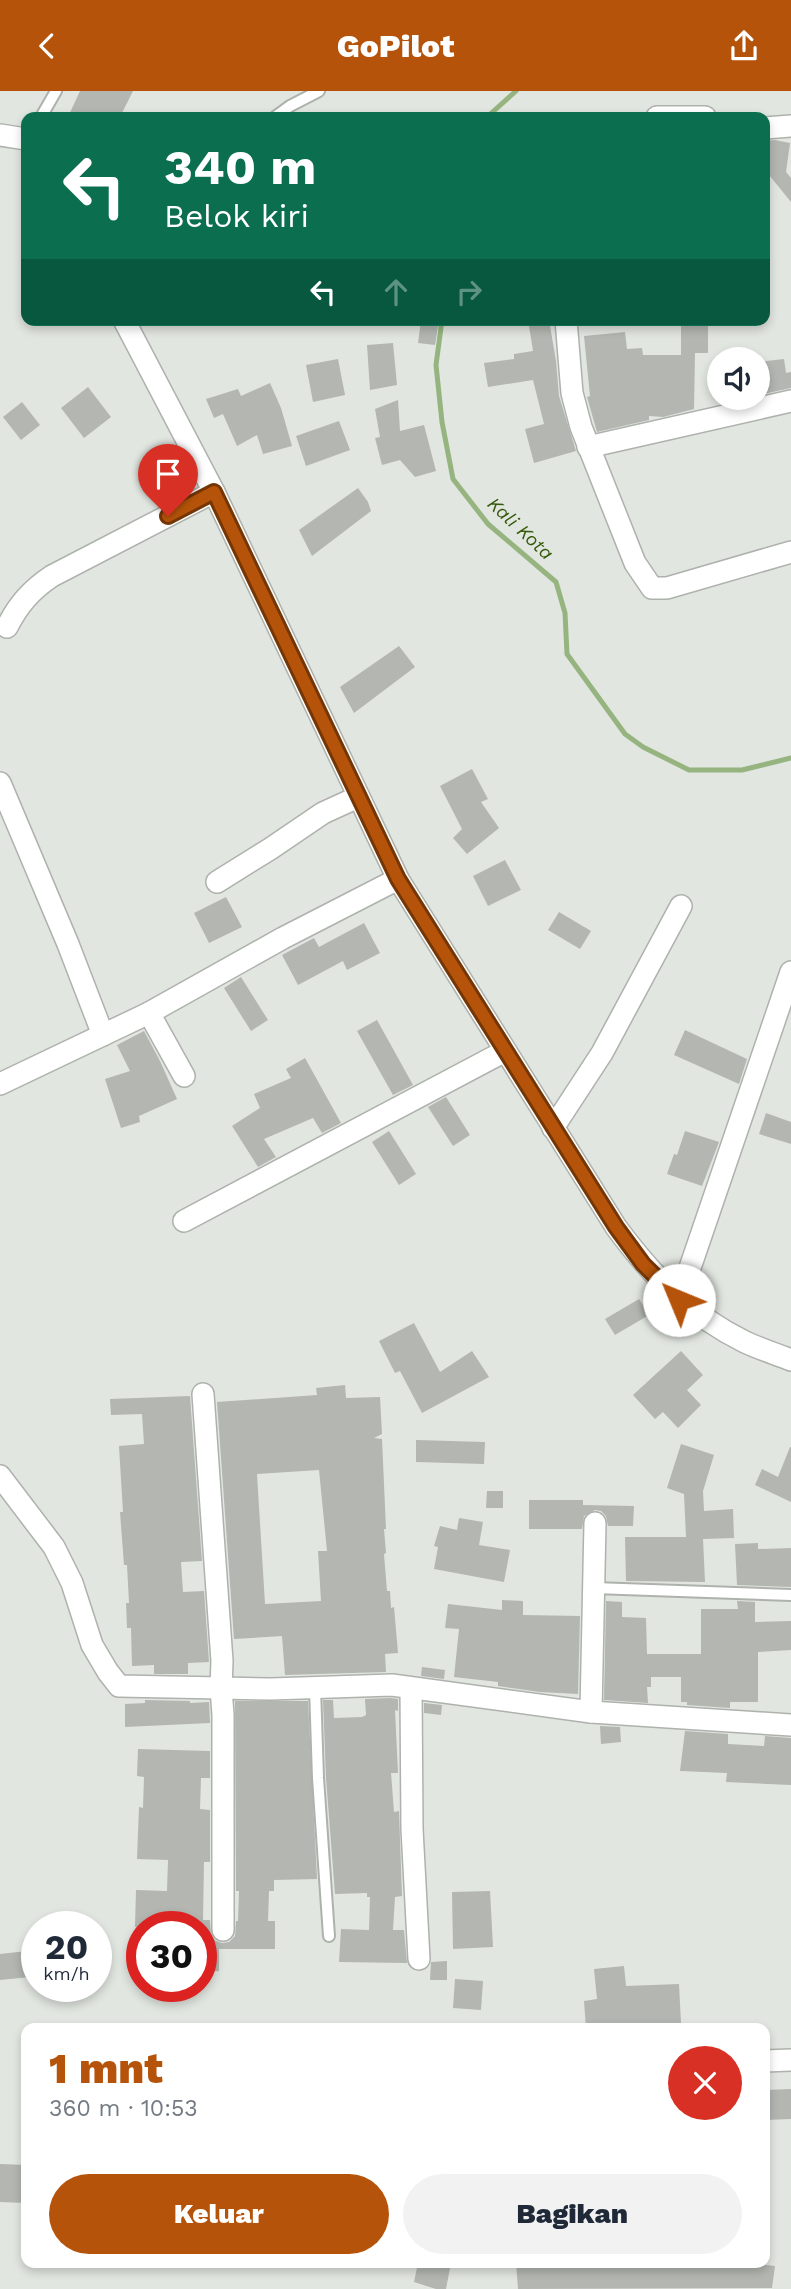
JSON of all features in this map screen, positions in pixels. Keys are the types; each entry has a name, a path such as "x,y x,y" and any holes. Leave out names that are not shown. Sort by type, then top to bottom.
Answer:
{"street":[{"path":"770,128 791,126"},
{"path":"0,135 21,138"},
{"path":"127,326 214,492 398,879 616,1227 643,1264 679,1300 745,1342 791,1360"},
{"path":"566,326 572,393 588,447 635,563 652,588 667,589 791,552"},
{"path":"588,447 791,401"},
{"path":"7,627 16,610 36,586 214,492"},
{"path":"0,783 103,1035"},
{"path":"217,882 323,813 358,797"},
{"path":"0,1084 149,1013 283,938 398,879"},
{"path":"554,1128 602,1053 681,906"},
{"path":"679,1300 791,972"},
{"path":"149,1013 184,1076"},
{"path":"184,1221 505,1051"},
{"path":"203,1394 222,1661 223,1930"},
{"path":"0,1476 54,1547 72,1583 92,1645 120,1686 315,1688 367,1685 411,1688 591,1712 791,1725"},
{"path":"591,1712 596,1523"},
{"path":"411,1688 412,1829 419,1959"},
{"path":"770,2061 791,2060"}],"lane":[{"path":"44,112 56,91"},
{"path":"282,112 319,91"},
{"path":"594,1588 791,1595"},
{"path":"315,1688 318,1779 329,1936"}],"building":[{"path":"80,91 133,91 122,112 70,112"},
{"path":"770,140 790,143 786,172 791,178 791,202 770,176"},
{"path":"420,326 438,326 435,345 418,343"},
{"path":"529,326 550,326 559,396 576,451 534,463 525,429 544,424 533,380 488,387 484,363 514,359 514,354 533,351"},
{"path":"681,326 708,326 707,353 695,353 694,409 663,417 649,416 649,420 597,432 587,397 590,396 584,336 625,332 627,349 642,348 643,355 681,355"},
{"path":"393,343 397,385 370,390 367,345"},
{"path":"338,359 345,395 313,402 306,365"},
{"path":"784,359 786,373 791,372 791,388 770,392 770,361"},
{"path":"270,383 281,408 292,446 263,454 257,435 237,446 223,414 214,418 206,399 238,389 241,396"},
{"path":"88,387 111,417 84,438 61,408"},
{"path":"398,400 400,431 424,425 436,471 415,477 400,460 382,465 375,438 380,437 375,409"},
{"path":"22,402 40,425 21,440 3,417"},
{"path":"339,421 350,450 306,466 296,436"},
{"path":"358,488 371,511 312,556 299,530"},
{"path":"399,646 415,667 354,713 340,687"},
{"path":"472,769 488,799 481,802 499,828 467,854 453,838 462,829 440,786"},
{"path":"505,860 521,890 488,906 473,876"},
{"path":"226,897 242,927 209,943 194,913"},
{"path":"559,912 591,931 580,949 548,930"},
{"path":"364,923 380,953 347,970 343,961 298,985 282,955 314,938 319,947"},
{"path":"241,977 268,1020 251,1031 224,988"},
{"path":"377,1020 413,1085 393,1095 357,1031"},
{"path":"685,1030 747,1059 739,1084 674,1055"},
{"path":"144,1031 177,1099 139,1116 140,1122 121,1128 105,1079 130,1071 117,1045"},
{"path":"305,1058 341,1123 322,1133 313,1118 264,1139 276,1157 258,1167 232,1126 260,1108 254,1094 291,1078 286,1069"},
{"path":"446,1097 470,1135 453,1146 428,1107"},
{"path":"766,1113 791,1122 791,1144 759,1134"},
{"path":"389,1131 416,1174 399,1185 372,1142"},
{"path":"685,1131 719,1142 702,1186 667,1174"},
{"path":"639,1299 649,1315 615,1335 605,1319"},
{"path":"414,1323 440,1372 472,1351 489,1377 422,1413 400,1371 395,1373 379,1341"},
{"path":"681,1351 703,1375 687,1390 701,1405 678,1428 663,1412 655,1419 633,1395"},
{"path":"345,1385 346,1398 380,1397 382,1434 374,1438 382,1439 386,1529 384,1554 387,1591 390,1591 391,1608 394,1607 398,1653 385,1654 386,1672 285,1675 282,1636 234,1639 217,1402 317,1395 316,1388","holes":["319,1470 327,1551 318,1551 321,1601 265,1604 257,1474"]},
{"path":"190,1396 202,1561 181,1562 183,1592 204,1591 209,1662 188,1663 188,1674 154,1674 154,1665 132,1666 131,1628 127,1628 127,1565 124,1565 120,1512 123,1512 119,1446 144,1444 142,1414 111,1415 110,1399"},
{"path":"416,1440 485,1442 484,1464 416,1462"},
{"path":"681,1444 714,1455 703,1491 704,1511 733,1509 734,1538 703,1539 705,1582 626,1581 625,1537 686,1537 684,1494 667,1488"},
{"path":"790,1447 791,1502 755,1485 762,1469 778,1477"},
{"path":"487,1491 503,1491 503,1508 486,1508"},
{"path":"529,1500 583,1500 583,1505 634,1506 633,1526 608,1526 606,1516 595,1510 584,1516 582,1529 529,1529"},
{"path":"459,1518 483,1522 479,1545 510,1550 504,1582 434,1569 438,1547 434,1546 440,1526 457,1530"},
{"path":"758,1543 758,1549 791,1548 791,1587 737,1585 735,1544"},
{"path":"502,1600 523,1601 523,1615 580,1616 578,1694 540,1692 498,1686 498,1682 454,1677 459,1629 445,1628 448,1604 502,1610"},
{"path":"606,1601 622,1602 622,1617 646,1618 647,1654 701,1654 701,1609 738,1609 737,1601 755,1602 755,1622 791,1621 791,1650 758,1652 758,1702 730,1702 730,1708 687,1705 687,1702 681,1702 681,1677 651,1677 651,1687 647,1687 648,1703 604,1700"},
{"path":"422,1667 445,1670 444,1679 421,1676"},
{"path":"365,1699 398,1699 398,1711 395,1710 398,1773 391,1773 394,1812 399,1811 402,1896 395,1897 393,1930 404,1930 407,1963 339,1962 341,1929 369,1930 370,1897 367,1897 367,1893 335,1894 323,1700 333,1700 334,1718 362,1717 366,1715"},
{"path":"145,1700 209,1702 210,1723 125,1727 125,1704 145,1703"},
{"path":"235,1701 308,1701 317,1879 274,1880 274,1891 269,1891 268,1921 275,1921 275,1949 219,1949 217,1971 217,1941 229,1942 235,1936 239,1891 236,1891"},
{"path":"424,1703 442,1705 441,1715 424,1713"},
{"path":"600,1726 620,1727 621,1742 601,1744"},
{"path":"685,1731 728,1734 728,1744 764,1746 765,1736 791,1738 791,1785 726,1782 727,1773 680,1771"},
{"path":"138,1749 210,1751 210,1778 201,1778 200,1809 210,1810 210,1862 204,1862 203,1911 135,1911 136,1890 167,1891 168,1860 137,1859 139,1807 143,1808 144,1777 137,1776"},
{"path":"490,1891 493,1947 453,1949 452,1892"},
{"path":"21,1952 21,1978 0,1980 0,1954"},
{"path":"447,1961 447,1980 430,1980 431,1962"},
{"path":"624,1966 626,1986 679,1984 681,2023 586,2023 584,2001 597,1999 594,1969"},
{"path":"455,1979 483,1981 481,2010 453,2008"},
{"path":"791,2089 791,2119 770,2120 770,2090"},
{"path":"0,2164 21,2165 21,2203 0,2202"},
{"path":"775,2266 772,2288 518,2289 516,2268"},
{"path":"417,2268 450,2268 446,2289 436,2289 414,2282"}],"waterway":[{"name":"Kali Kota","path":"493,112 516,91"},
{"name":"Kali Kota","path":"441,326 436,365 442,422 453,479 488,524 556,582 565,613 567,654 625,734 643,747 689,770 742,770 791,758"}],"route":[{"path":"168,516 214,492 398,879 616,1227 643,1264 679,1300"}]}
